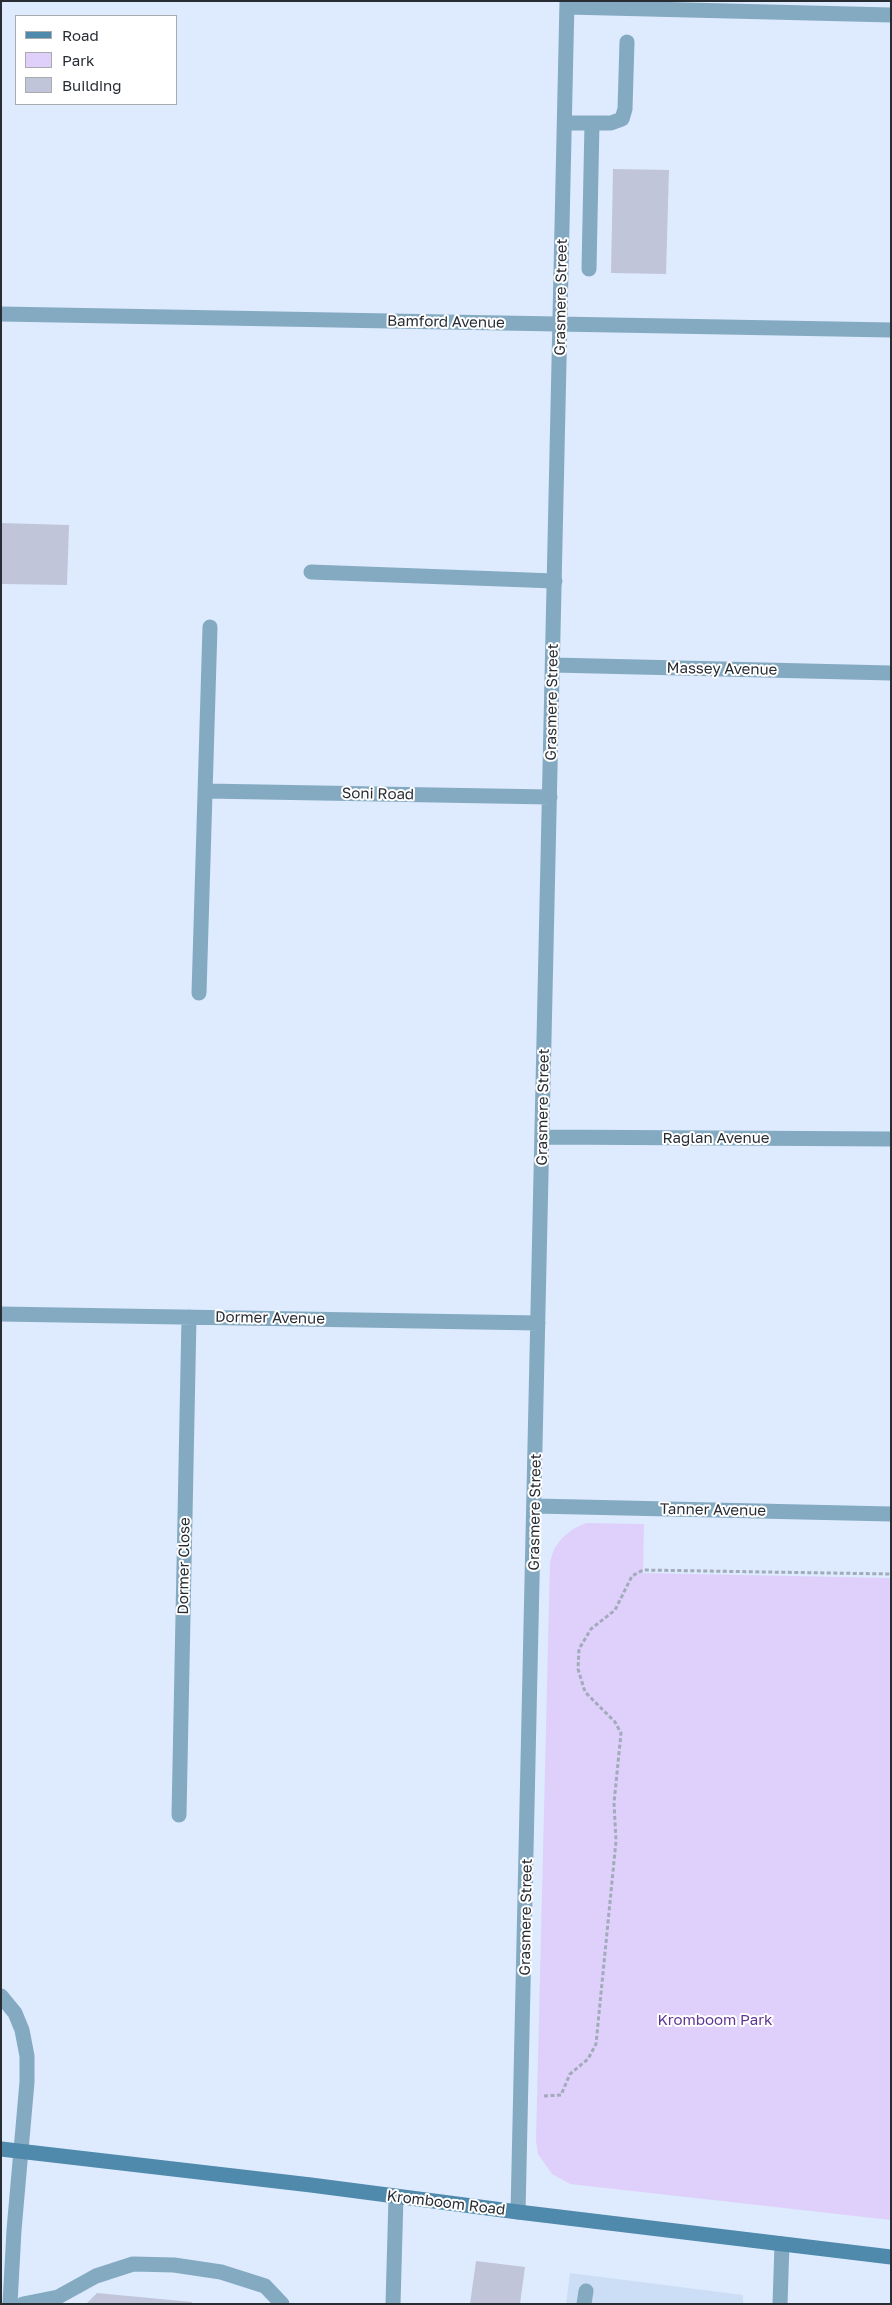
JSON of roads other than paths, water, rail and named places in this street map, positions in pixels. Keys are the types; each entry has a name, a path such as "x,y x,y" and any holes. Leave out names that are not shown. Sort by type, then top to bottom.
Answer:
{"street":[{"path":"567,4 891,15"},
{"name":"Grasmere Street","path":"518,2212 567,4"},
{"path":"565,122 617,122 625,115 627,42"},
{"path":"589,269 592,123"},
{"name":"Bamford Avenue","path":"1,314 891,330"},
{"path":"310,572 555,581"},
{"path":"199,993 210,627"},
{"name":"Massey Avenue","path":"553,665 891,673"},
{"name":"Soni Road","path":"205,791 550,797"},
{"name":"Raglan Avenue","path":"542,1138 891,1139"},
{"name":"Dormer Avenue","path":"1,1314 538,1323"},
{"name":"Dormer Close","path":"179,1815 189,1316"},
{"name":"Tanner Avenue","path":"535,1506 891,1514"},
{"path":"1,1996 15,2013 22,2030 27,2056 22,2151 14,2230 10,2304"},
{"name":"Kromboom Road","path":"1,2149 891,2257"},
{"path":"394,2304 396,2197"},
{"path":"780,2304 782,2244"},
{"path":"22,2304 58,2297 96,2276 133,2264 174,2265 221,2272 265,2286 282,2304"}],"park label":[{"name":"Kromboom Park","path":"715,2020"}]}
